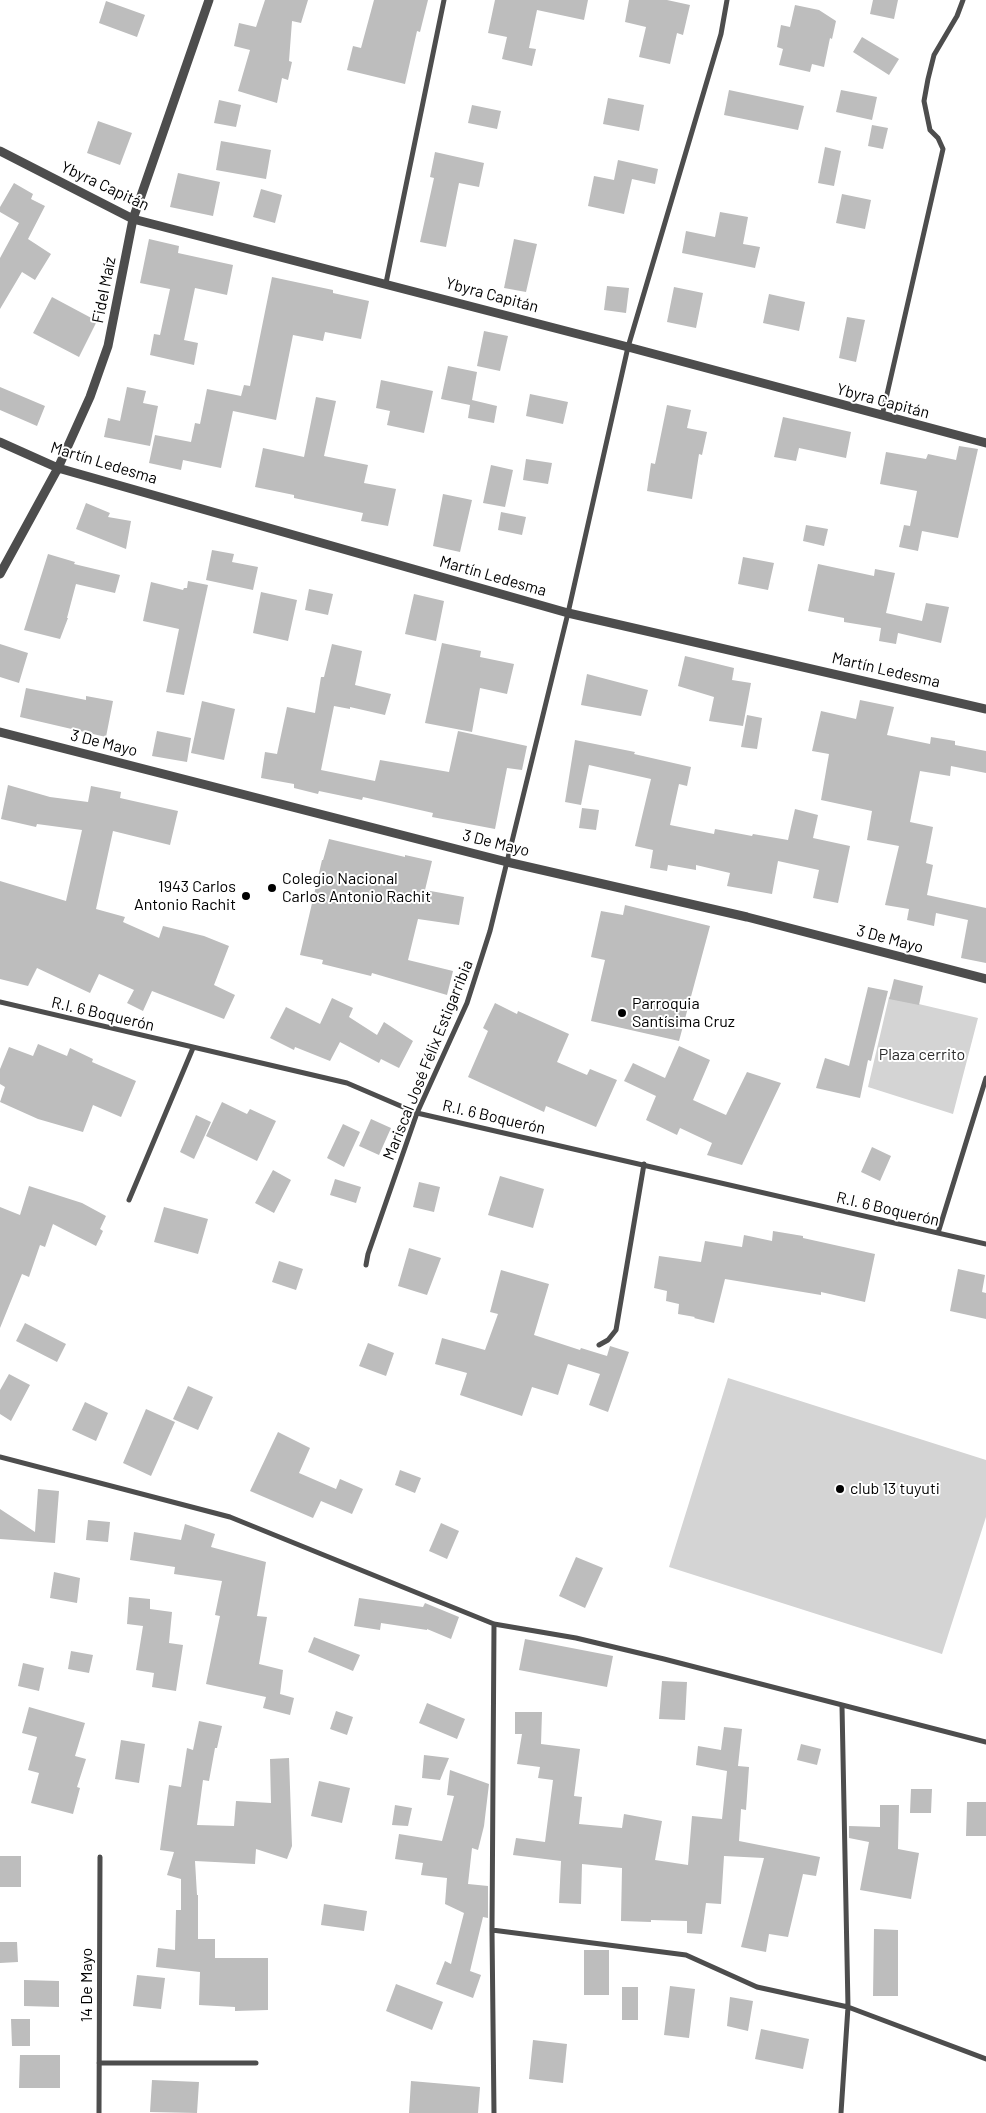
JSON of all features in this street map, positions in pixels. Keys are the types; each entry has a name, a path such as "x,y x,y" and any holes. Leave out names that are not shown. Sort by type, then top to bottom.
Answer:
{"street":[{"name":"Fidel Maíz","path":"0,574 58,468 90,397 108,346 133,219 209,0"},
{"path":"386,283 444,0"},
{"name":"Mariscal José Félix Estigarribia","path":"366,1265 368,1254 417,1112 467,1003 490,931 568,613 628,346 721,34 727,0"},
{"path":"882,416 943,149 938,138 930,130 924,101 928,79 934,55 957,16 963,0"},
{"name":"Ybyra Capitán","path":"0,150 133,219 628,346 986,443"},
{"name":"Martín Ledesma","path":"0,442 58,468 568,613 986,709"},
{"name":"3 De Mayo","path":"0,732 507,862 747,917 986,979"},
{"name":"R.I. 6 Boquerón","path":"0,1002 347,1083 417,1112 986,1244"},
{"path":"129,1200 193,1048"},
{"path":"938,1233 986,1078"},
{"path":"599,1345 608,1340 616,1330 644,1164"},
{"path":"0,1457 230,1517 494,1624 576,1638 656,1657 986,1742"},
{"path":"494,1624 492,1930 494,2113"},
{"path":"841,2113 848,2007 842,1706"},
{"name":"14 De Mayo","path":"99,2113 100,1857"},
{"path":"492,1930 686,1956 756,1987 848,2007 986,2059"},
{"path":"99,2063 256,2063"}],"green space":[{"name":"Plaza cerrito","path":"889,997 978,1018 953,1114 868,1087"},
{"name":"club 13 tuyuti","path":"728,1378 986,1460 986,1517 942,1654 669,1567"}],"building":[{"path":"265,0 308,0 301,23 292,21 289,61 292,62 288,80 282,78 277,103 238,91 250,50 234,46 239,23 256,27"},
{"path":"374,0 428,0 420,32 417,31 405,84 347,70 353,46 361,48"},
{"path":"495,0 588,0 584,20 537,10 529,48 536,49 532,66 502,59 507,37 488,33"},
{"path":"629,0 667,0 690,5 683,35 677,33 670,64 639,57 646,27 625,22"},
{"path":"873,0 898,0 894,19 870,14"},
{"path":"106,1 145,15 137,37 99,23"},
{"path":"795,5 819,10 836,21 832,39 830,38 824,67 812,64 810,72 779,65 783,49 777,47 781,25 790,27"},
{"path":"862,37 899,59 889,75 853,52"},
{"path":"729,90 804,106 798,130 724,115"},
{"path":"841,90 877,97 872,120 836,112"},
{"path":"608,98 644,105 639,131 603,124"},
{"path":"219,100 241,105 236,127 214,123"},
{"path":"472,105 501,111 497,129 468,123"},
{"path":"98,121 132,133 120,165 87,153"},
{"path":"872,125 888,128 883,149 868,146"},
{"path":"221,141 271,150 266,179 216,170"},
{"path":"825,147 841,151 834,186 818,183"},
{"path":"435,152 484,163 479,187 459,183 446,247 420,242 434,178 430,177"},
{"path":"618,160 658,169 655,184 632,179 624,214 588,206 594,176 614,180"},
{"path":"178,173 220,182 213,216 170,207"},
{"path":"14,183 33,194 31,199 45,206 28,239 51,254 35,280 22,272 0,309 0,258 19,223 0,212 0,207"},
{"path":"261,189 282,195 275,223 253,217"},
{"path":"842,194 871,200 865,229 836,223"},
{"path":"720,212 748,217 743,244 760,247 755,268 682,253 686,231 715,237"},
{"path":"149,239 179,246 178,253 233,265 227,295 195,288 184,340 198,343 194,365 150,355 154,334 160,335 170,289 140,283"},
{"path":"514,239 537,244 526,292 504,288"},
{"path":"272,277 333,290 333,293 369,301 361,339 325,332 323,341 293,335 276,420 233,411 221,468 183,460 181,470 149,463 155,435 191,442 195,423 200,424 207,389 241,396 244,385 250,386"},
{"path":"607,286 629,288 626,313 604,310"},
{"path":"674,287 703,293 696,328 667,322"},
{"path":"769,294 805,302 799,331 763,323"},
{"path":"52,297 97,321 79,357 33,333"},
{"path":"847,317 865,320 856,362 839,358"},
{"path":"484,331 508,336 500,371 477,366"},
{"path":"448,366 477,372 472,400 497,406 494,423 468,418 470,405 441,399"},
{"path":"381,380 433,391 424,433 387,425 390,411 376,408"},
{"path":"0,387 45,406 37,426 0,410"},
{"path":"127,387 146,391 143,403 158,406 150,446 104,437 108,418 120,421"},
{"path":"530,394 568,402 563,424 526,416"},
{"path":"316,397 336,401 324,456 368,465 364,483 396,489 388,526 361,521 363,513 294,498 294,495 255,487 263,448 304,457"},
{"path":"667,405 691,410 687,428 707,432 702,455 699,454 692,499 647,491 651,463 655,464"},
{"path":"783,417 851,432 846,458 799,448 796,461 774,457"},
{"path":"959,446 978,449 958,538 922,531 918,551 899,547 904,525 910,526 917,491 880,484 886,452 926,459 928,454 956,460"},
{"path":"526,459 552,463 548,484 523,480"},
{"path":"491,465 513,470 505,507 483,503"},
{"path":"443,494 472,500 460,552 433,546"},
{"path":"86,503 110,513 108,517 131,521 126,549 76,529"},
{"path":"501,512 526,517 522,535 498,530"},
{"path":"806,525 828,529 824,546 803,541"},
{"path":"212,550 234,554 232,562 258,567 253,590 206,580"},
{"path":"48,554 75,562 74,564 120,575 115,593 76,584 68,618 60,639 24,630"},
{"path":"743,557 774,563 768,590 738,584"},
{"path":"818,564 874,576 875,569 895,573 886,613 922,621 926,603 949,607 941,643 898,633 896,644 879,641 881,628 844,622 844,618 808,611"},
{"path":"188,581 208,585 184,695 166,692 179,629 143,621 151,582 183,590 187,588"},
{"path":"309,589 333,594 328,615 305,610"},
{"path":"261,592 297,600 288,641 253,633"},
{"path":"414,594 444,601 436,641 405,634"},
{"path":"442,643 481,651 480,657 514,664 507,694 480,688 472,732 425,723"},
{"path":"0,644 28,653 19,683 0,677"},
{"path":"332,644 362,651 355,685 391,694 385,715 350,707 350,709 334,706 321,770 375,781 380,760 449,772 458,731 527,746 522,770 507,768 495,829 432,817 433,813 363,797 362,800 319,791 318,794 294,788 294,784 261,778 265,752 277,754 287,707 315,713 321,677 324,677"},
{"path":"685,656 734,668 732,680 751,683 743,726 709,721 714,697 678,686"},
{"path":"587,674 648,690 641,716 581,705"},
{"path":"26,688 86,700 86,696 113,701 106,737 20,717"},
{"path":"860,700 894,707 887,735 930,744 931,737 955,741 955,745 986,751 986,773 951,766 950,776 920,771 910,822 933,827 926,863 933,865 927,895 986,908 986,963 961,958 968,920 936,913 934,926 907,920 909,909 885,905 899,846 867,840 872,811 821,800 829,754 812,751 821,711 856,719"},
{"path":"202,701 235,709 224,760 191,753"},
{"path":"747,715 762,718 757,749 741,747"},
{"path":"157,731 191,738 187,762 152,756"},
{"path":"575,740 635,752 634,754 691,767 687,786 679,784 670,825 714,834 715,829 788,840 795,809 818,815 813,838 850,846 838,903 813,898 819,870 778,861 772,894 727,886 730,873 696,865 696,870 668,865 667,871 650,868 653,850 635,846 651,779 589,765 581,805 565,802"},
{"path":"8,785 50,797 88,802 91,786 121,792 120,798 178,811 170,845 113,831 96,909 125,917 123,922 159,938 163,926 204,936 229,946 214,985 235,995 224,1019 152,991 143,1011 127,1003 134,990 99,974 90,993 37,968 28,986 0,979 0,881 66,901 82,830 37,824 36,827 1,819"},
{"path":"582,808 599,810 596,830 579,828"},
{"path":"329,839 405,857 405,855 432,861 425,890 464,897 459,925 418,919 408,960 453,971 447,995 372,973 371,976 322,964 323,960 300,955 322,860"},
{"path":"625,905 710,926 679,1041 591,1021 605,960 591,957 601,911 623,915"},
{"path":"894,979 923,986 919,1005 889,999"},
{"path":"868,987 888,991 871,1061 868,1060 860,1098 816,1088 825,1058 849,1066"},
{"path":"332,998 353,1008 349,1017 377,1035 384,1022 413,1041 399,1068 381,1059 379,1063 340,1042 330,1061 295,1047 294,1050 270,1038 286,1007 320,1024"},
{"path":"495,1003 517,1014 518,1011 569,1034 557,1062 587,1075 590,1069 617,1080 596,1127 546,1106 544,1112 468,1077 488,1031 483,1028"},
{"path":"38,1044 67,1056 70,1048 93,1059 92,1062 136,1081 121,1117 93,1105 83,1132 38,1119 0,1102 5,1087 0,1084 0,1069 9,1047 33,1056"},
{"path":"679,1046 710,1060 693,1100 726,1115 747,1072 781,1083 742,1165 707,1155 712,1143 680,1128 677,1135 646,1120 656,1096 624,1081 633,1063 665,1078"},
{"path":"222,1102 247,1114 250,1109 276,1121 257,1161 206,1136"},
{"path":"196,1115 211,1122 194,1159 180,1152"},
{"path":"371,1119 391,1128 379,1155 359,1146"},
{"path":"343,1124 360,1132 344,1167 327,1158"},
{"path":"872,1147 891,1156 880,1181 861,1172"},
{"path":"273,1170 291,1180 274,1213 255,1203"},
{"path":"500,1176 544,1189 533,1228 488,1215"},
{"path":"335,1179 361,1187 356,1203 330,1195"},
{"path":"419,1182 440,1187 434,1212 413,1207"},
{"path":"29,1186 82,1203 106,1216 100,1229 103,1231 96,1246 53,1224 45,1247 40,1245 29,1277 22,1274 0,1328 0,1207 20,1215"},
{"path":"164,1207 208,1219 198,1254 154,1242"},
{"path":"773,1231 803,1236 803,1238 875,1254 865,1302 821,1292 821,1295 725,1279 714,1323 678,1314 679,1304 666,1301 667,1291 654,1288 659,1256 701,1262 705,1241 742,1247 744,1235 772,1241"},
{"path":"409,1248 441,1258 427,1295 398,1286"},
{"path":"279,1261 303,1269 296,1290 272,1282"},
{"path":"958,1269 985,1275 982,1292 986,1293 986,1319 950,1311"},
{"path":"501,1270 549,1284 534,1335 580,1350 581,1348 607,1356 610,1346 629,1352 608,1412 589,1405 600,1374 568,1364 558,1395 532,1387 522,1416 460,1395 467,1373 435,1364 442,1338 485,1350 498,1314 490,1312"},
{"path":"25,1323 66,1344 57,1362 16,1341"},
{"path":"368,1343 394,1353 386,1376 359,1366"},
{"path":"9,1374 30,1385 11,1421 0,1414 0,1390"},
{"path":"188,1386 213,1397 198,1430 173,1419"},
{"path":"85,1402 108,1413 96,1441 72,1430"},
{"path":"146,1409 175,1422 151,1476 123,1463"},
{"path":"278,1432 310,1448 299,1473 336,1489 340,1479 363,1489 352,1514 321,1501 313,1518 250,1491"},
{"path":"400,1470 421,1478 415,1493 395,1485"},
{"path":"38,1489 59,1491 55,1543 0,1539 0,1509 35,1532"},
{"path":"88,1520 110,1522 108,1542 86,1540"},
{"path":"441,1523 459,1531 447,1559 429,1551"},
{"path":"185,1524 215,1534 211,1547 266,1562 257,1616 267,1617 259,1664 283,1670 280,1694 294,1698 290,1715 263,1708 266,1697 206,1684 220,1616 215,1615 222,1581 174,1574 175,1567 130,1560 134,1532 181,1540"},
{"path":"576,1557 603,1568 585,1608 559,1596"},
{"path":"54,1572 80,1578 77,1603 50,1598"},
{"path":"129,1597 150,1599 150,1609 172,1612 169,1643 183,1645 176,1691 152,1687 154,1673 136,1670 143,1626 127,1624"},
{"path":"359,1598 423,1607 425,1603 459,1617 451,1639 427,1629 381,1623 380,1630 354,1626"},
{"path":"314,1637 360,1655 353,1671 308,1652"},
{"path":"525,1639 613,1656 607,1687 519,1670"},
{"path":"71,1651 93,1655 89,1673 68,1669"},
{"path":"23,1663 44,1668 39,1691 18,1686"},
{"path":"662,1681 687,1682 685,1720 659,1719"},
{"path":"427,1703 465,1719 457,1739 419,1723"},
{"path":"29,1707 85,1723 75,1756 86,1759 77,1787 80,1788 73,1814 31,1803 39,1773 28,1770 37,1737 22,1733"},
{"path":"336,1711 353,1717 347,1735 330,1729"},
{"path":"515,1712 542,1712 541,1744 580,1749 574,1796 582,1797 579,1824 622,1828 624,1814 662,1821 655,1860 688,1865 692,1816 722,1819 727,1771 696,1765 698,1746 721,1750 724,1727 742,1729 738,1766 749,1767 746,1810 741,1809 739,1841 820,1857 816,1876 803,1874 788,1937 769,1934 766,1952 741,1947 764,1858 724,1856 721,1904 706,1903 702,1934 687,1933 687,1921 621,1921 622,1868 582,1864 581,1904 559,1903 561,1861 513,1855 516,1838 545,1842 553,1780 538,1778 540,1767 517,1764 522,1734 515,1734"},
{"path":"199,1721 222,1726 217,1748 215,1748 209,1781 203,1780 197,1825 234,1826 236,1801 271,1803 270,1759 289,1758 292,1846 287,1859 256,1849 255,1864 195,1861 198,1895 198,1939 215,1939 215,1958 268,1958 268,2010 235,2011 235,2007 199,2005 200,1972 156,1967 158,1948 175,1950 176,1910 181,1910 181,1879 167,1875 174,1852 160,1850 169,1785 181,1787 187,1748 193,1750"},
{"path":"121,1740 145,1744 139,1783 115,1779"},
{"path":"801,1744 821,1749 817,1765 797,1760"},
{"path":"424,1755 449,1758 440,1780 422,1778"},
{"path":"450,1770 489,1784 484,1826 478,1850 472,1848 468,1884 488,1886 488,1918 483,1917 470,1971 481,1975 473,1998 436,1984 445,1961 451,1964 464,1913 445,1904 447,1878 421,1875 423,1863 395,1859 399,1834 442,1841 454,1796 447,1795"},
{"path":"319,1781 350,1788 342,1823 311,1816"},
{"path":"911,1789 932,1789 931,1813 910,1813"},
{"path":"967,1802 986,1802 986,1836 966,1836"},
{"path":"395,1805 412,1808 408,1826 392,1825"},
{"path":"880,1805 899,1805 898,1849 919,1853 911,1899 860,1890 869,1842 849,1838 849,1826 880,1827"},
{"path":"0,1856 21,1856 21,1887 0,1887"},
{"path":"324,1904 367,1911 364,1931 321,1925"},
{"path":"874,1929 898,1930 898,1996 873,1996"},
{"path":"0,1942 17,1942 18,1962 0,1963"},
{"path":"584,1950 609,1950 609,1995 584,1995"},
{"path":"137,1975 165,1978 161,2009 133,2006"},
{"path":"24,1980 59,1981 59,2007 24,2006"},
{"path":"396,1984 443,2002 432,2030 386,2011"},
{"path":"670,1986 695,1989 689,2038 664,2035"},
{"path":"622,1987 638,1987 638,2020 622,2020"},
{"path":"730,1997 753,2001 748,2031 727,2026"},
{"path":"11,2019 30,2019 30,2046 12,2046"},
{"path":"761,2029 809,2039 803,2069 755,2059"},
{"path":"533,2040 567,2044 563,2083 529,2079"},
{"path":"20,2055 60,2055 60,2088 19,2088"},
{"path":"152,2080 199,2082 197,2113 150,2112"},
{"path":"411,2081 480,2087 478,2113 409,2113"}],"place":[{"name":"Colegio Nacional Carlos Antonio Rachit","path":"272,888"},
{"name":"1943 Carlos Antonio Rachit","path":"246,896"},
{"name":"Parroquia Santísima Cruz","path":"622,1013"},
{"name":"club 13 tuyuti","path":"840,1489"}]}
